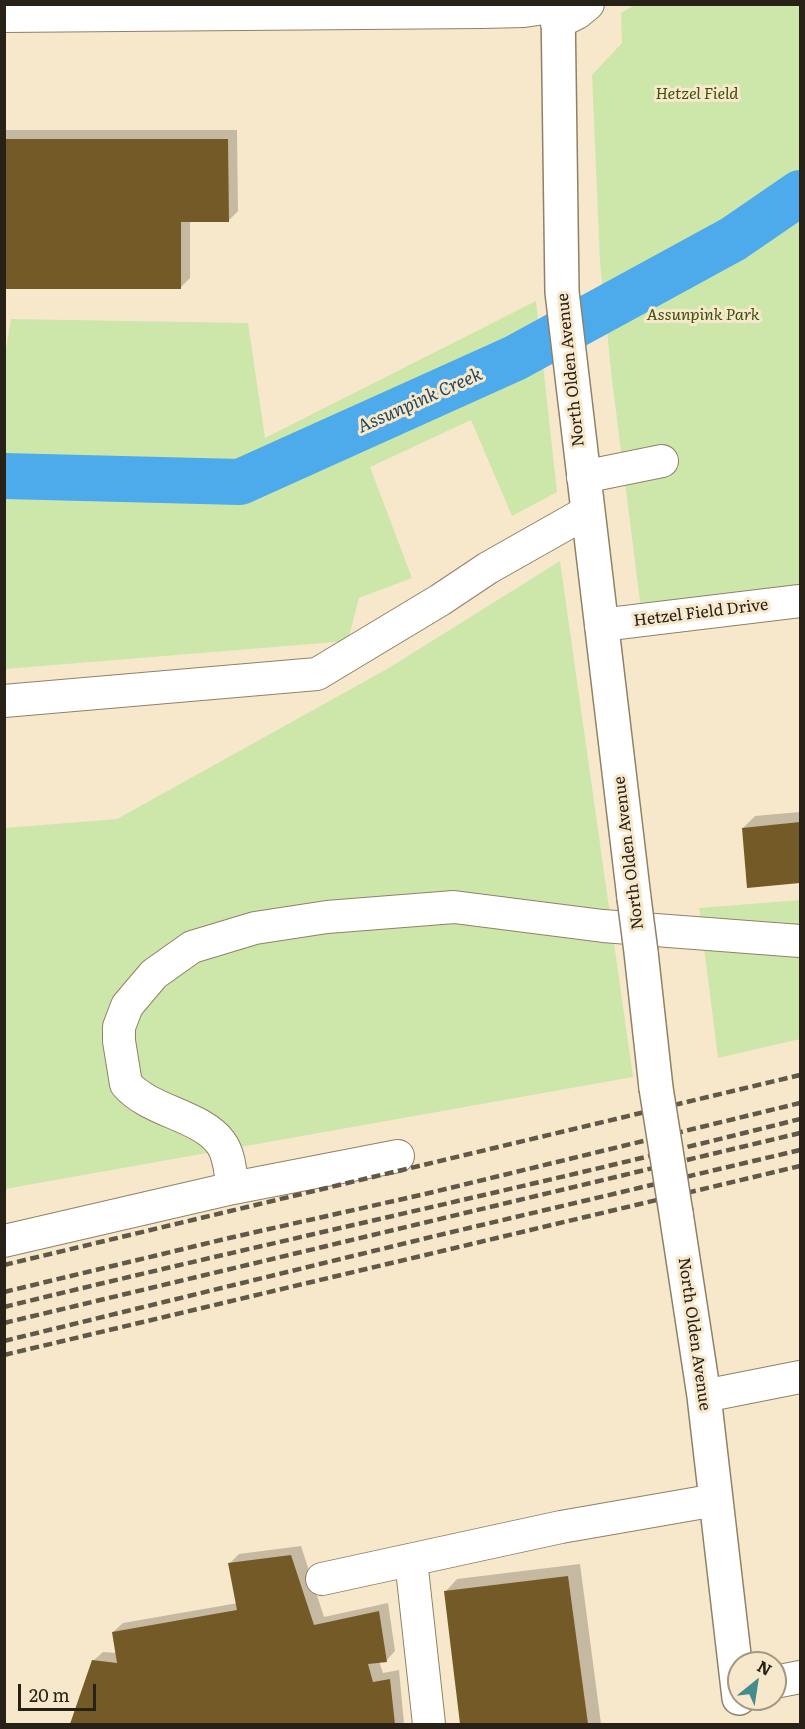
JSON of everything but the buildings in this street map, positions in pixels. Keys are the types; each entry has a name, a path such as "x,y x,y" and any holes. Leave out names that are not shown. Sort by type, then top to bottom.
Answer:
{"main road":[{"name":"North Olden Avenue","path":"565,10 562,292 656,1088 704,1396 734,1651"}],"street":[{"path":"11,12 565,10"},
{"path":"583,477 662,461"},
{"path":"4,701 317,674 441,600 488,568 587,512"},
{"name":"Hetzel Field Drive","path":"601,625 801,601"},
{"path":"232,1188 227,1156 222,1143 211,1132 145,1100 126,1084 119,1027 127,1006 154,974 192,947 255,928 327,917 454,907 603,926 801,941"},
{"path":"4,1241 232,1188 398,1156"},
{"path":"704,1396 801,1377"},
{"path":"322,1579 561,1527 716,1500"},
{"path":"411,1560 429,1725"}],"green space":[{"name":"Assunpink Park","path":"635,5 800,5 800,613 642,633 600,262 592,75 622,43 621,13"},
{"path":"536,301 557,492 512,516 471,420 370,467 412,578 359,598 348,641 5,669 4,361 11,319 248,323 265,438"},
{"path":"560,561 633,1077 5,1189 5,828 117,819 387,669"},
{"path":"800,900 800,1039 718,1058 699,908"}],"waterway":[{"name":"Assunpink Creek","path":"4,476 240,482 515,358 733,239 800,193"}],"railway":[{"path":"4,1265 800,1075"},
{"path":"4,1292 425,1194 800,1103"},
{"path":"4,1307 602,1168 800,1119"},
{"path":"4,1323 800,1133"},
{"path":"4,1341 800,1150"},
{"path":"4,1355 800,1166"}],"park label":[{"name":"Hetzel Field","path":"697,94"}]}
